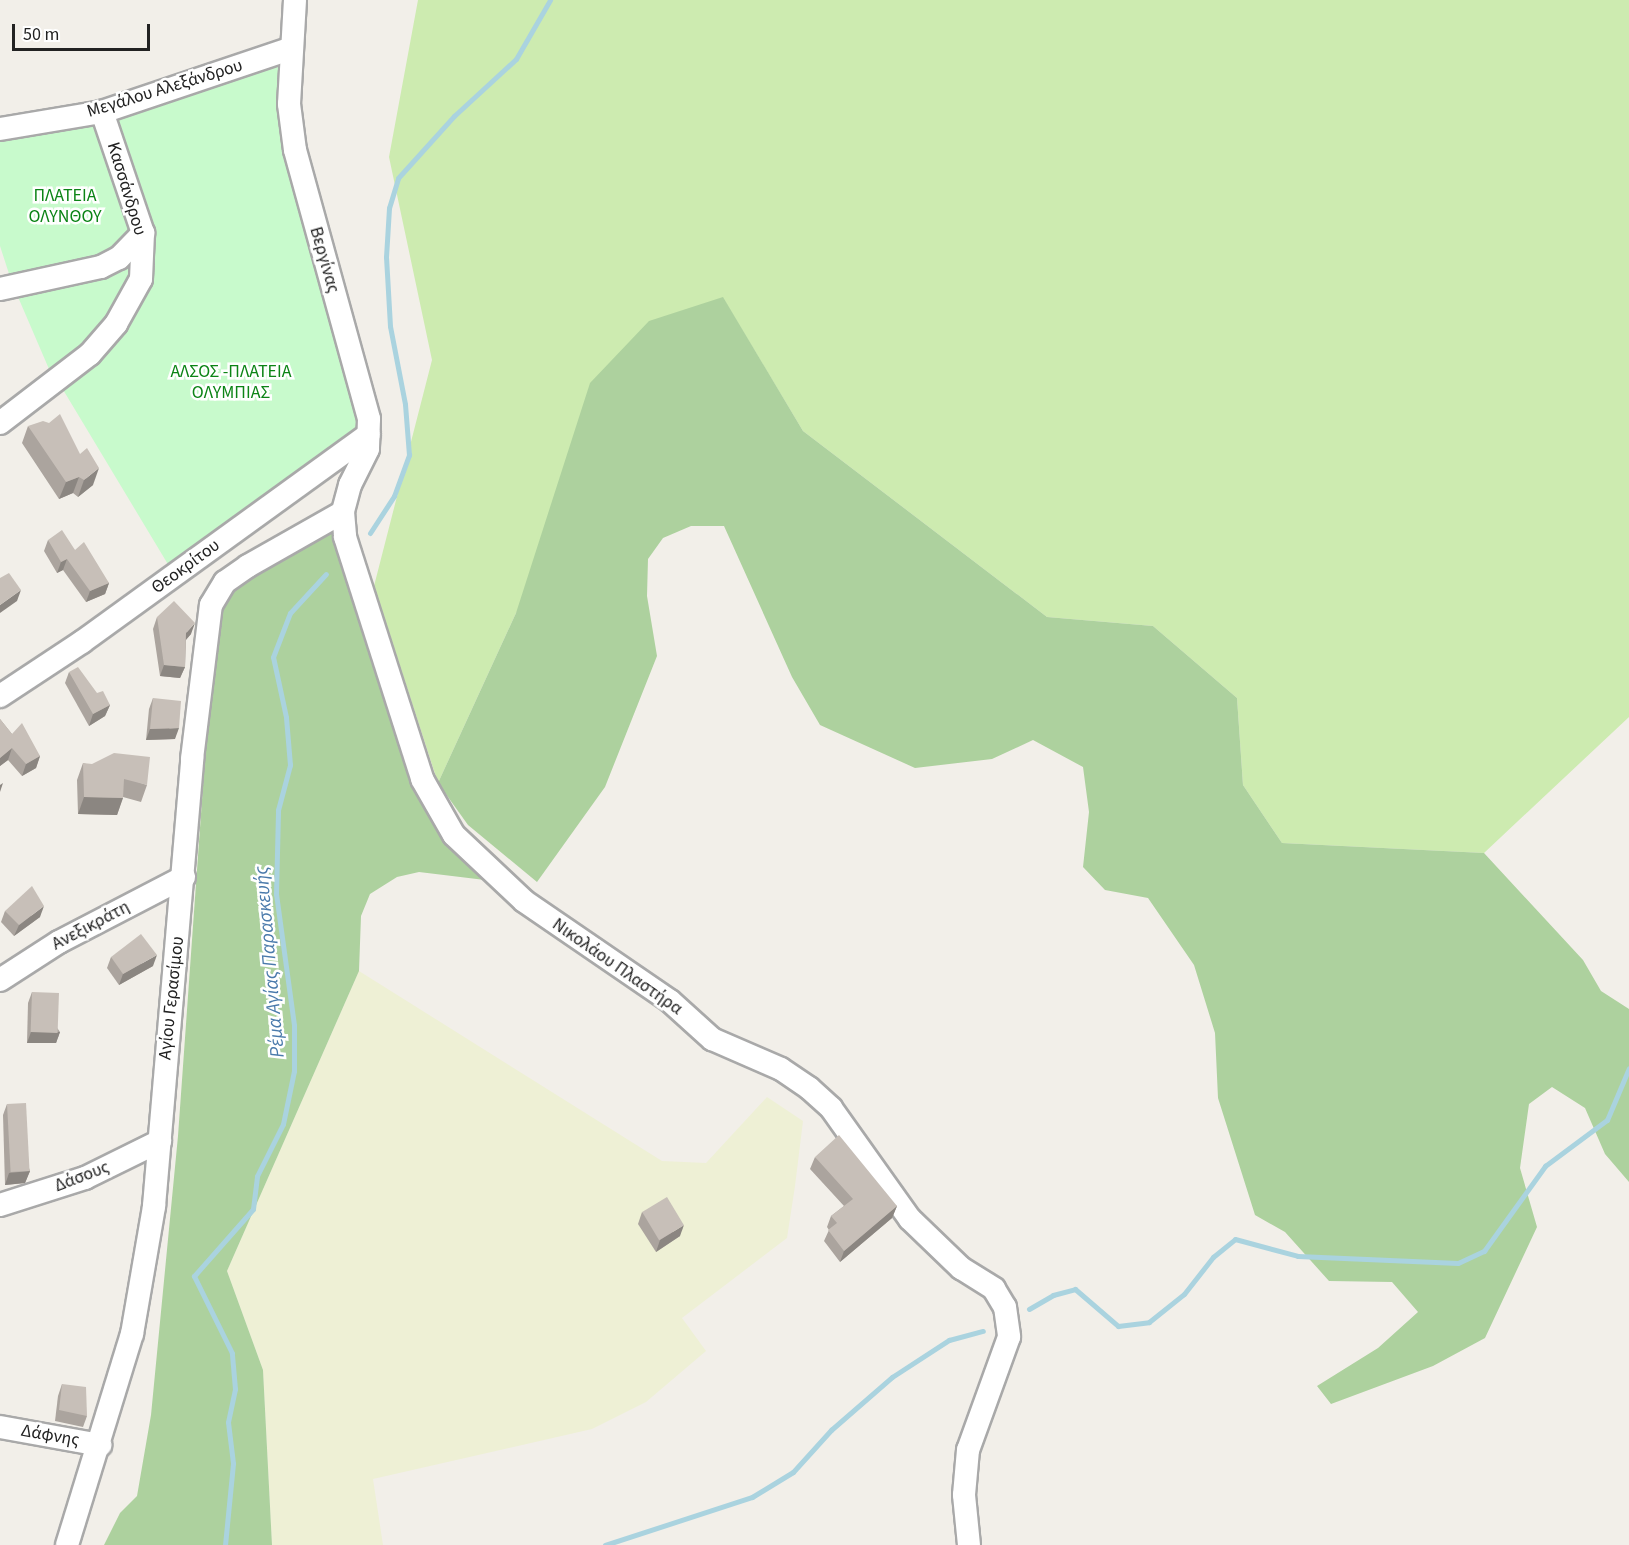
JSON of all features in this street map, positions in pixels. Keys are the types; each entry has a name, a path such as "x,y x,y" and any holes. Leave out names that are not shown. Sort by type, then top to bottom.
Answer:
{"street":[{"name":"Βεργίνας","path":"295,0 289,104 295,150 362,383 369,434 364,464 350,485 344,512"},
{"name":"Μεγάλου Αλεξάνδρου","path":"0,129 102,112 292,48"},
{"name":"Κασσάνδρου","path":"0,423 71,372 116,324 141,279 143,234 102,112"},
{"path":"0,289 92,271 118,258 143,234"},
{"name":"Θεοκρίτου","path":"0,696 82,642 369,434"},
{"name":"Αγίου Γερασίμου","path":"68,1545 100,1445 140,1298 160,1141 168,1022 184,877 192,759 214,597 225,582 248,566 344,512"},
{"name":"Νικολάου Πλαστήρα","path":"344,512 347,551 416,765 436,810 454,836 524,902 670,1000 712,1039 781,1069 809,1088 831,1108 910,1219 961,1268 994,1289 1005,1306 1009,1337 968,1450 964,1495 969,1545"},
{"name":"Ανεξικράτη","path":"0,980 52,946 184,877"},
{"name":"Δάσους","path":"0,1205 85,1178 160,1141"},
{"name":"Δάφνης","path":"0,1428 100,1445"}],"green space":[{"path":"418,0 1629,0 1629,717 1484,853 1282,843 1243,785 1237,698 1153,626 1047,617 803,431 723,298 516,613 438,783 374,586 432,360 389,157"},
{"name":"ΑΛΣΟΣ -ΠΛΑΤΕΙΑ ΟΛΥΜΠΙΑΣ","path":"292,48 286,90 369,434 175,576 62,388 55,383 12,283 0,246 0,127 110,109"},
{"path":"723,297 803,431 1047,617 1153,626 1237,698 1243,785 1282,843 1484,853 1583,960 1601,991 1629,1009 1629,1182 1605,1154 1585,1108 1552,1087 1529,1104 1520,1168 1537,1227 1485,1338 1433,1366 1331,1404 1317,1386 1378,1348 1418,1312 1392,1282 1329,1281 1285,1232 1255,1215 1218,1098 1215,1033 1194,965 1148,898 1105,890 1083,867 1089,812 1083,767 1033,740 992,759 915,768 820,725 792,677 724,526 691,526 663,538 648,559 647,596 657,656 605,787 537,882 468,825 438,783 516,613 590,383 649,321"},
{"path":"333,527 448,839 485,880 419,872 397,877 370,894 361,916 359,971 227,1271 263,1370 272,1545 104,1545 120,1513 137,1496 151,1415 178,1136 213,646 224,593"},
{"path":"359,971 662,1161 706,1163 767,1097 803,1121 795,1186 787,1238 682,1318 706,1351 646,1402 592,1429 373,1479 383,1545 272,1545 263,1370 227,1271"}],"building":[{"path":"60,414 80,454 87,448 99,468 84,480 79,477 66,482 28,426 43,421 49,423"},
{"path":"62,530 75,550 84,542 109,583 90,591 67,559 61,562 48,540"},
{"path":"9,573 21,590 0,605 0,578"},
{"path":"174,601 195,623 186,633 185,667 164,665 157,617"},
{"path":"78,667 97,693 103,691 110,705 93,714 69,672"},
{"path":"153,698 181,701 179,728 150,729"},
{"path":"0,719 12,734 22,723 40,756 26,764 12,748 0,758"},
{"path":"114,753 150,757 147,785 124,779 123,798 84,797 83,763 92,764"},
{"path":"32,886 44,906 19,925 5,911"},
{"path":"141,934 157,955 123,974 111,957"},
{"path":"32,992 59,993 58,1033 31,1032"},
{"path":"26,1103 30,1171 11,1172 7,1104"},
{"path":"839,1135 897,1206 844,1251 828,1230 837,1223 831,1216 853,1199 815,1157"},
{"path":"667,1197 684,1225 659,1240 642,1212"},
{"path":"62,1384 86,1387 87,1416 59,1410"}],"waterway":[{"path":"370,533 394,496 409,455 405,404 390,326 386,257 389,208 398,178 454,116 516,59 550,0"},
{"name":"Ρέμα Αγίας Παρασκευής","path":"225,1545 233,1463 228,1422 235,1389 232,1353 194,1276 253,1209 257,1176 283,1124 294,1071 294,1025 276,894 278,810 290,765 286,717 273,657 290,613 326,574"},
{"path":"1029,1309 1053,1295 1075,1289 1118,1326 1149,1322 1184,1294 1213,1257 1235,1239 1298,1256 1458,1263 1484,1251 1545,1166 1607,1120 1629,1068"},
{"path":"605,1545 752,1497 793,1472 831,1430 892,1377 949,1340 983,1331"}],"park label":[{"name":"ΠΛΑΤΕΙΑ ΟΛΥΝΘΟΥ","path":"65,207"}]}
